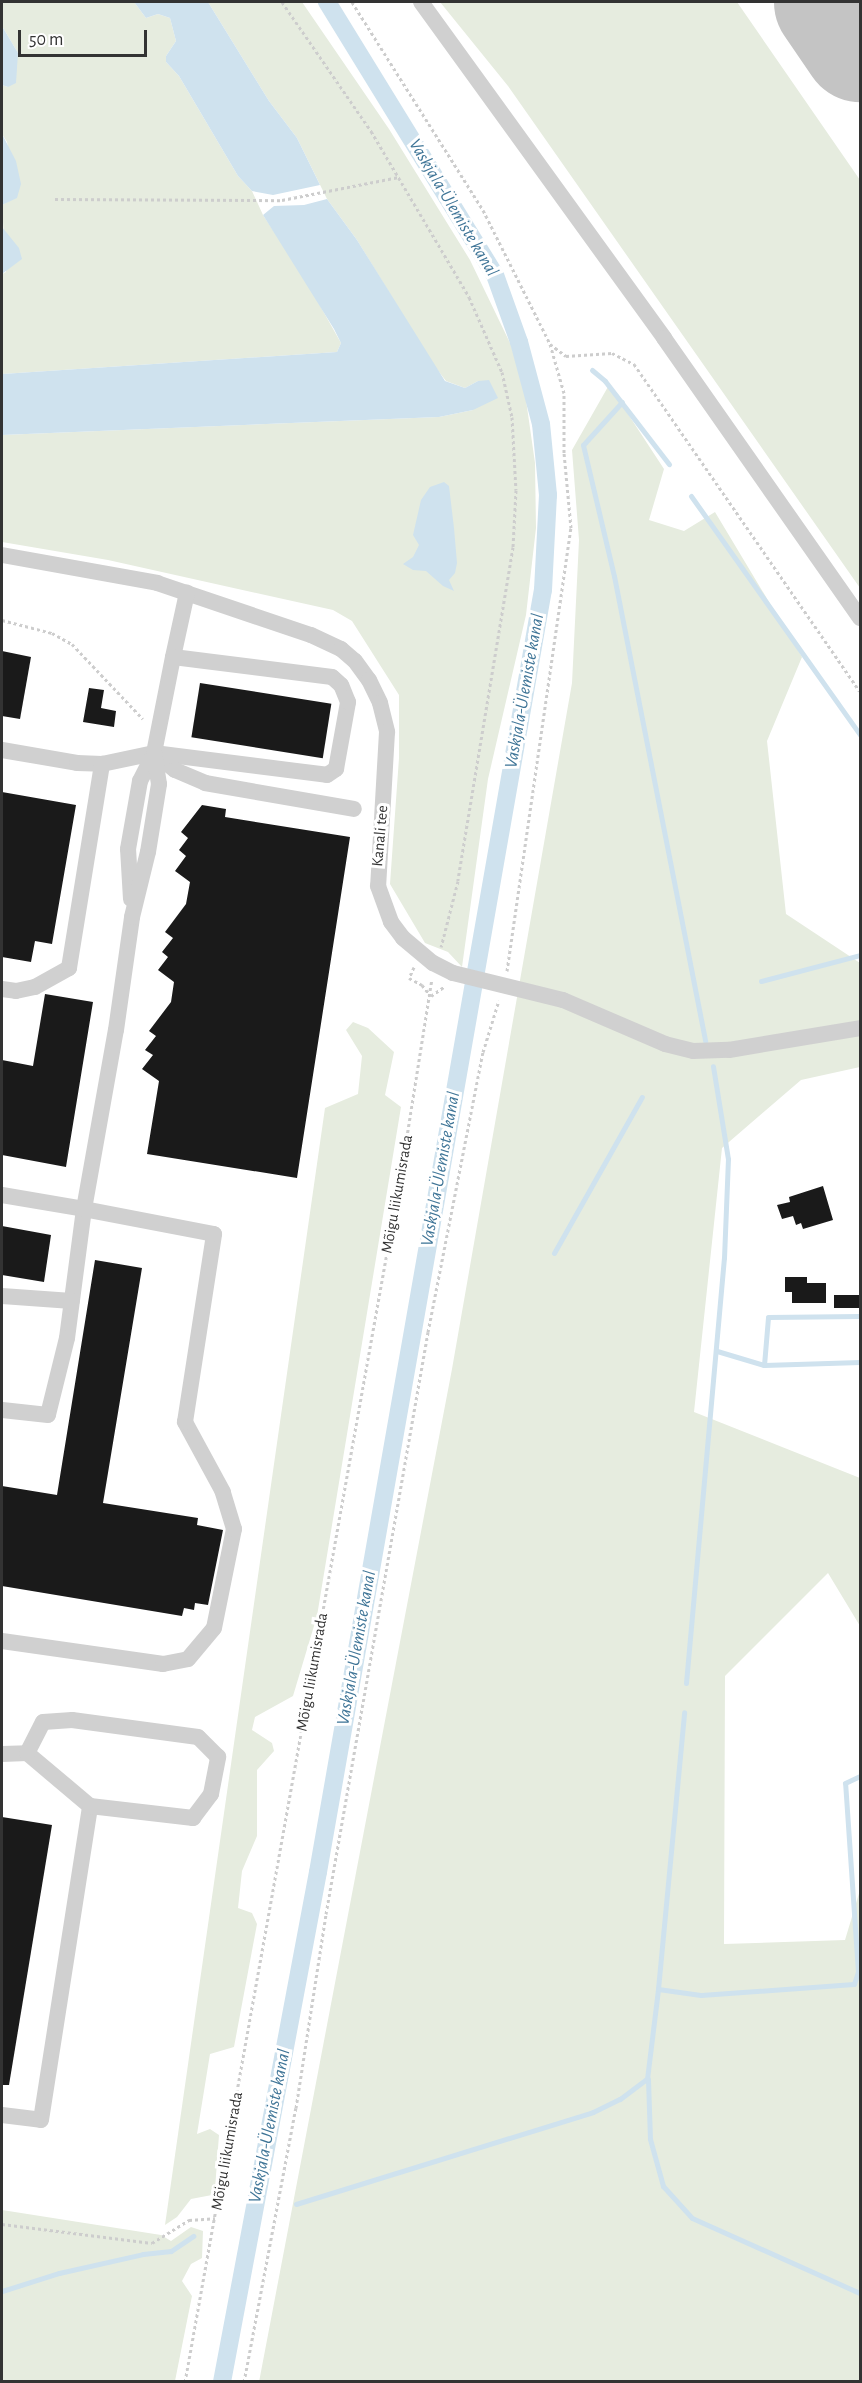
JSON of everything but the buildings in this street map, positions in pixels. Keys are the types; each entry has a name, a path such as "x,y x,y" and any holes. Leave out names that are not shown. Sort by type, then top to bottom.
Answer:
{"street":[{"path":"421,2 664,338 861,618"},
{"name":"Kanali tee","path":"2,555 157,583 311,635 341,649 355,661 369,680 380,703 387,732 378,886 391,922 403,938 433,963 453,973 562,1000 665,1044 693,1051 729,1050 861,1028"},
{"path":"2,1410 48,1415 67,1338 84,1209 116,1030 132,916 128,849 140,781 154,753 187,593"},
{"path":"2,750 77,763 102,764 154,753 327,775 336,769 348,702 341,685 332,677 172,657"},
{"path":"154,753 175,770 205,783 354,809"},
{"path":"2,989 16,991 35,987 69,968 102,764"},
{"path":"2,1195 214,1234 185,1422 223,1492 234,1529 214,1628 188,1659 164,1664 2,1641"},
{"path":"2,1296 72,1301"},
{"path":"2,1754 27,1753 90,1806 193,1818 211,1794 218,1757 198,1737 72,1720 43,1722 27,1753"},
{"path":"2,2115 41,2120 90,1806"}],"path":[{"name":"Mõigu liikumisrada","path":"185,2382 401,1174 431,996 433,963 440,950 458,881 513,547 516,490 512,417 502,372 470,297 371,131 282,2"},
{"path":"244,2382 296,2108 328,1902 428,1332 498,983 571,528 564,453 564,393 550,344 483,210 352,2"},
{"path":"55,199 282,200 399,177"},
{"path":"550,344 566,356 612,353 634,364 861,691"},
{"path":"2,620 52,633 72,644 139,718 158,726"},
{"path":"2,2224 152,2243 189,2220 215,2218"}],"shaded area":[{"path":"2,2 134,2 146,18 158,14 170,18 176,41 166,56 166,62 179,76 238,176 252,191 263,215 305,279 341,343 337,352 2,374 2,274 6,272 2,205 17,197 7,142 2,134 2,85 8,87 18,53 2,26"},
{"path":"208,2 302,2 389,129 470,260 511,345 525,393 535,463 536,528 526,615 488,779 462,967 448,952 425,943 390,884 399,758 399,695 352,621 333,610 108,560 2,542 2,435 439,417 473,410 478,381 465,388 446,381 433,364 357,240 327,199 297,138 269,101"},
{"path":"440,2 737,2 860,180 860,588 508,86"},
{"path":"609,385 664,469 649,520 684,531 715,512 802,657 767,741 786,914 860,963 860,1067 801,1080 722,1148 694,1412 860,1478 860,1626 828,1573 725,1676 724,1944 845,1940 860,1890 860,2381 259,2382 452,1369 572,683 579,540 572,450"},
{"path":"353,1022 368,1028 394,1052 385,1095 401,1107 317,1616 293,1696 255,1717 252,1730 272,1743 274,1751 257,1770 257,1836 242,1871 238,1908 252,1913 257,1924 234,2047 210,2054 197,2134 210,2129 219,2135 215,2189 212,2195 191,2199 177,2217 165,2225 325,1108 358,1094 362,1056 346,1030"},
{"path":"2,2210 161,2235 171,2241 191,2227 203,2231 202,2258 191,2264 182,2281 192,2296 175,2381 2,2381"}],"water":[{"path":"134,2 208,2 269,101 297,138 320,185 273,195 252,191 238,176 179,76 166,62 166,56 176,41 170,18 158,14 146,18"},
{"path":"2,26 18,53 16,83 8,87 2,85"},
{"path":"2,134 16,161 21,184 17,198 2,205"},
{"path":"327,199 357,240 445,381 465,388 478,381 489,380 498,398 473,410 439,417 2,435 2,374 337,352 341,343 334,329 263,215 274,206 304,205"},
{"path":"2,227 19,248 22,259 2,274"},
{"path":"444,482 449,486 454,528 457,563 455,573 449,580 454,591 443,586 426,571 413,570 403,564 413,557 419,545 413,535 421,500 430,487"}],"waterway":[{"name":"Vaskjala-Ülemiste kanal","path":"222,2382 318,1872 543,590 548,495 541,424 519,342 495,275 327,2"},
{"path":"592,370 605,381 669,464"},
{"path":"622,402 583,445 614,576 705,1041"},
{"path":"691,496 860,735"},
{"path":"761,981 860,955"},
{"path":"686,1683 724,1258 728,1159 713,1066"},
{"path":"554,1253 642,1097"},
{"path":"764,1365 768,1317 860,1316"},
{"path":"717,1351 764,1365 860,1362"},
{"path":"658,1989 684,1712"},
{"path":"296,2204 593,2112 620,2099 647,2079 658,1989 701,1995 854,1984 858,1972 845,1783 860,1776"},
{"path":"648,2079 650,2139 663,2186 692,2218 860,2293"},
{"path":"2,2291 59,2273 143,2254 171,2251 193,2236"}],"taxiway":[{"path":"837,2 846,21"}],"runway":[{"path":"832,2 860,43"}]}
